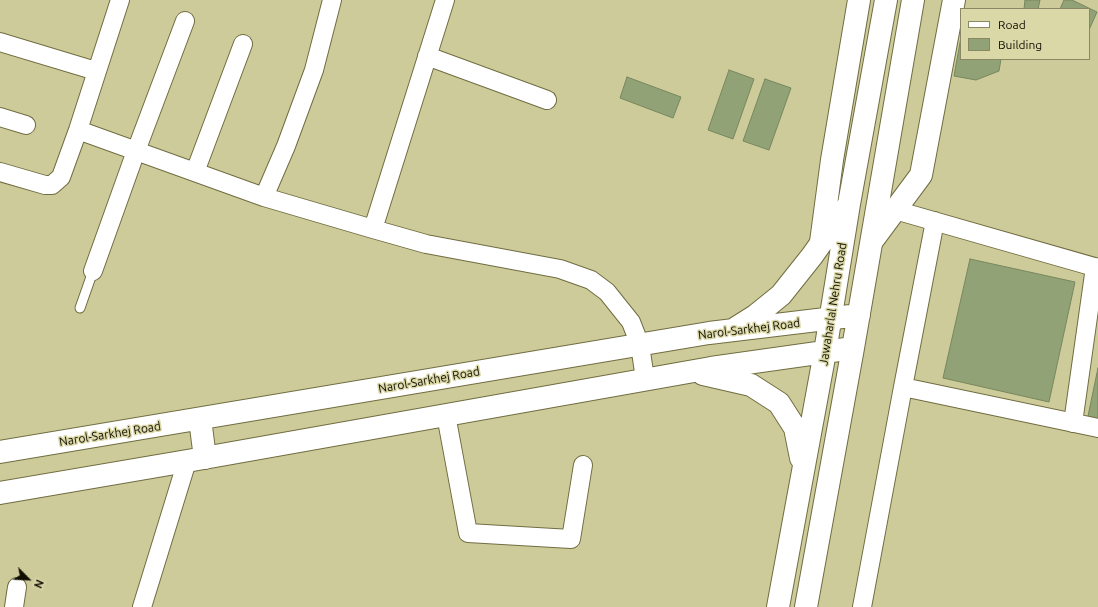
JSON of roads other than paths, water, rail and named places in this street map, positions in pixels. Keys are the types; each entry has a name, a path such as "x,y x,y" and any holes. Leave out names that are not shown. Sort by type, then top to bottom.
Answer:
{"main road":[{"path":"821,242 832,160 859,0"},
{"name":"Jawaharlal Nehru Road","path":"778,607 825,352 849,204 886,0"},
{"path":"806,607 854,348 914,0"},
{"path":"872,241 921,175 954,0"},
{"path":"732,330 755,316 781,294 812,256 849,204"},
{"name":"Narol-Sarkhej Road","path":"0,452 708,333 859,316"},
{"path":"0,492 196,459 691,371 854,348"},
{"path":"691,371 751,385 779,403 796,428 804,469"},
{"path":"196,459 200,419"}],"street":[{"path":"0,172 45,185 52,185 61,177 78,130 120,0"},
{"path":"264,197 286,146 314,70 332,0"},
{"path":"373,229 445,0"},
{"path":"93,271 185,21"},
{"path":"0,42 96,71"},
{"path":"195,172 243,44"},
{"path":"427,56 547,100"},
{"path":"0,117 26,125"},
{"path":"78,130 264,197 373,229 426,244 560,269 591,280 607,292 631,322 640,345 644,379"},
{"path":"895,210 1096,267 1073,423"},
{"path":"862,607 935,221"},
{"path":"903,387 1098,428"},
{"path":"446,415 468,533 571,539 583,465"},
{"path":"142,607 196,459"},
{"path":"14,607 17,587"}],"lane":[{"path":"80,308 93,271"}]}
